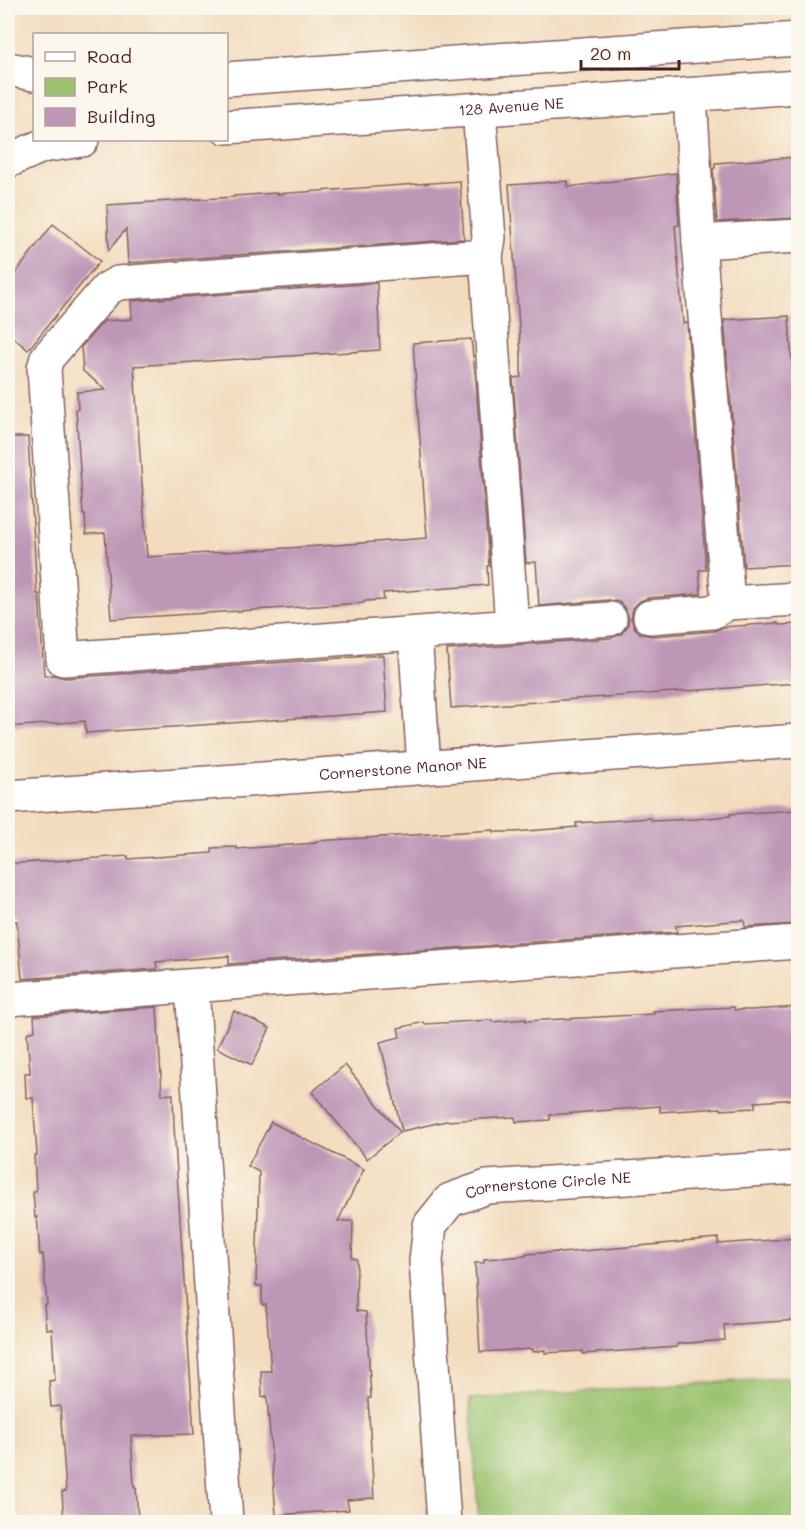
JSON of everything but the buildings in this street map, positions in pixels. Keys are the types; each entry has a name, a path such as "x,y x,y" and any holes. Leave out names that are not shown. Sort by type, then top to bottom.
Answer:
{"street":[{"path":"228,79 798,39"},
{"path":"8,69 33,74"},
{"name":"128 Avenue NE","path":"228,127 798,87"},
{"path":"690,95 699,242 728,603"},
{"path":"479,110 489,238 486,256 512,626"},
{"path":"8,161 42,146 75,141"},
{"path":"699,242 798,236"},
{"path":"486,256 118,283 107,289 47,358 44,368 63,659 610,619"},
{"path":"650,617 712,612 728,603 798,599"},
{"path":"415,634 424,767"},
{"name":"Cornerstone Manor NE","path":"8,797 798,741"},
{"path":"8,999 798,942"},
{"path":"192,986 226,1522"},
{"name":"Cornerstone Circle NE","path":"444,1522 426,1261 430,1225 450,1200 487,1187 798,1167"}],"green space":[{"path":"798,1377 798,1522 479,1522 470,1399"}]}
